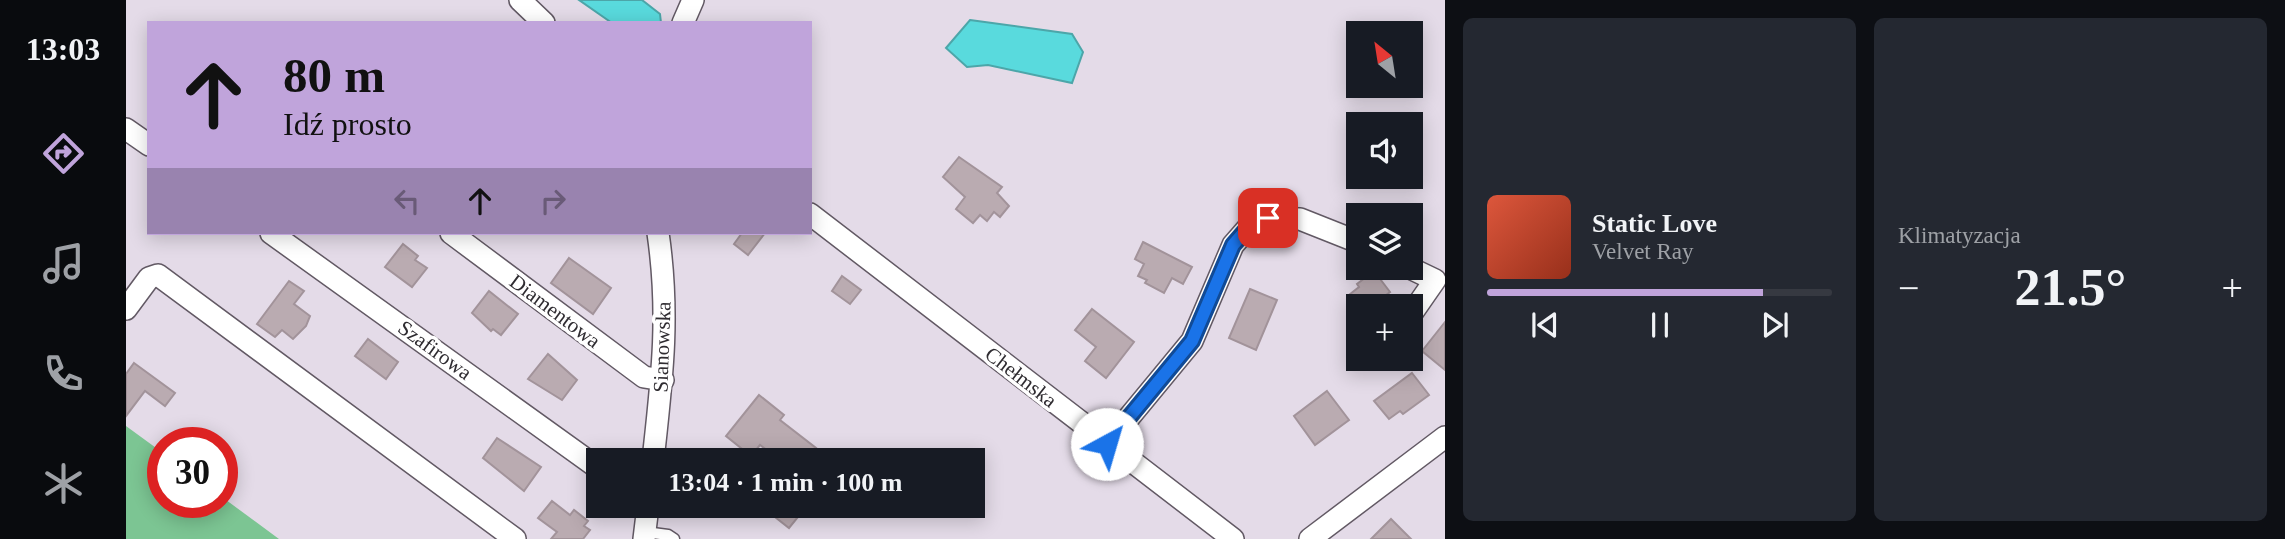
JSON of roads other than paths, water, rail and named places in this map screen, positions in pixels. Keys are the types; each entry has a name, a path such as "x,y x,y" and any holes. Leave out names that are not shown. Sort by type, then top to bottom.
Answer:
{"street":[{"path":"520,0 542,21"},
{"path":"684,21 693,0"},
{"path":"126,129 147,144"},
{"name":"Chełmska","path":"812,216 1233,539"},
{"path":"1107,444 1192,341 1233,245 1247,229 1268,218 1300,219 1346,236"},
{"name":"Szafirowa","path":"274,235 586,459"},
{"name":"Diamentowa","path":"454,235 644,377 663,380"},
{"name":"Sianowska","path":"654,448 666,332 658,235"},
{"path":"1423,274 1440,283 1423,302"},
{"path":"126,309 149,278 158,275 515,539"},
{"path":"1310,539 1445,437"},
{"path":"645,536 647,518"}],"lane":[{"path":"645,536 668,535 674,539"}],"water":[{"path":"579,0 642,0 660,14 661,21 609,21"},
{"path":"970,20 1072,34 1083,52 1072,83 988,65 967,67 946,48"}]}
